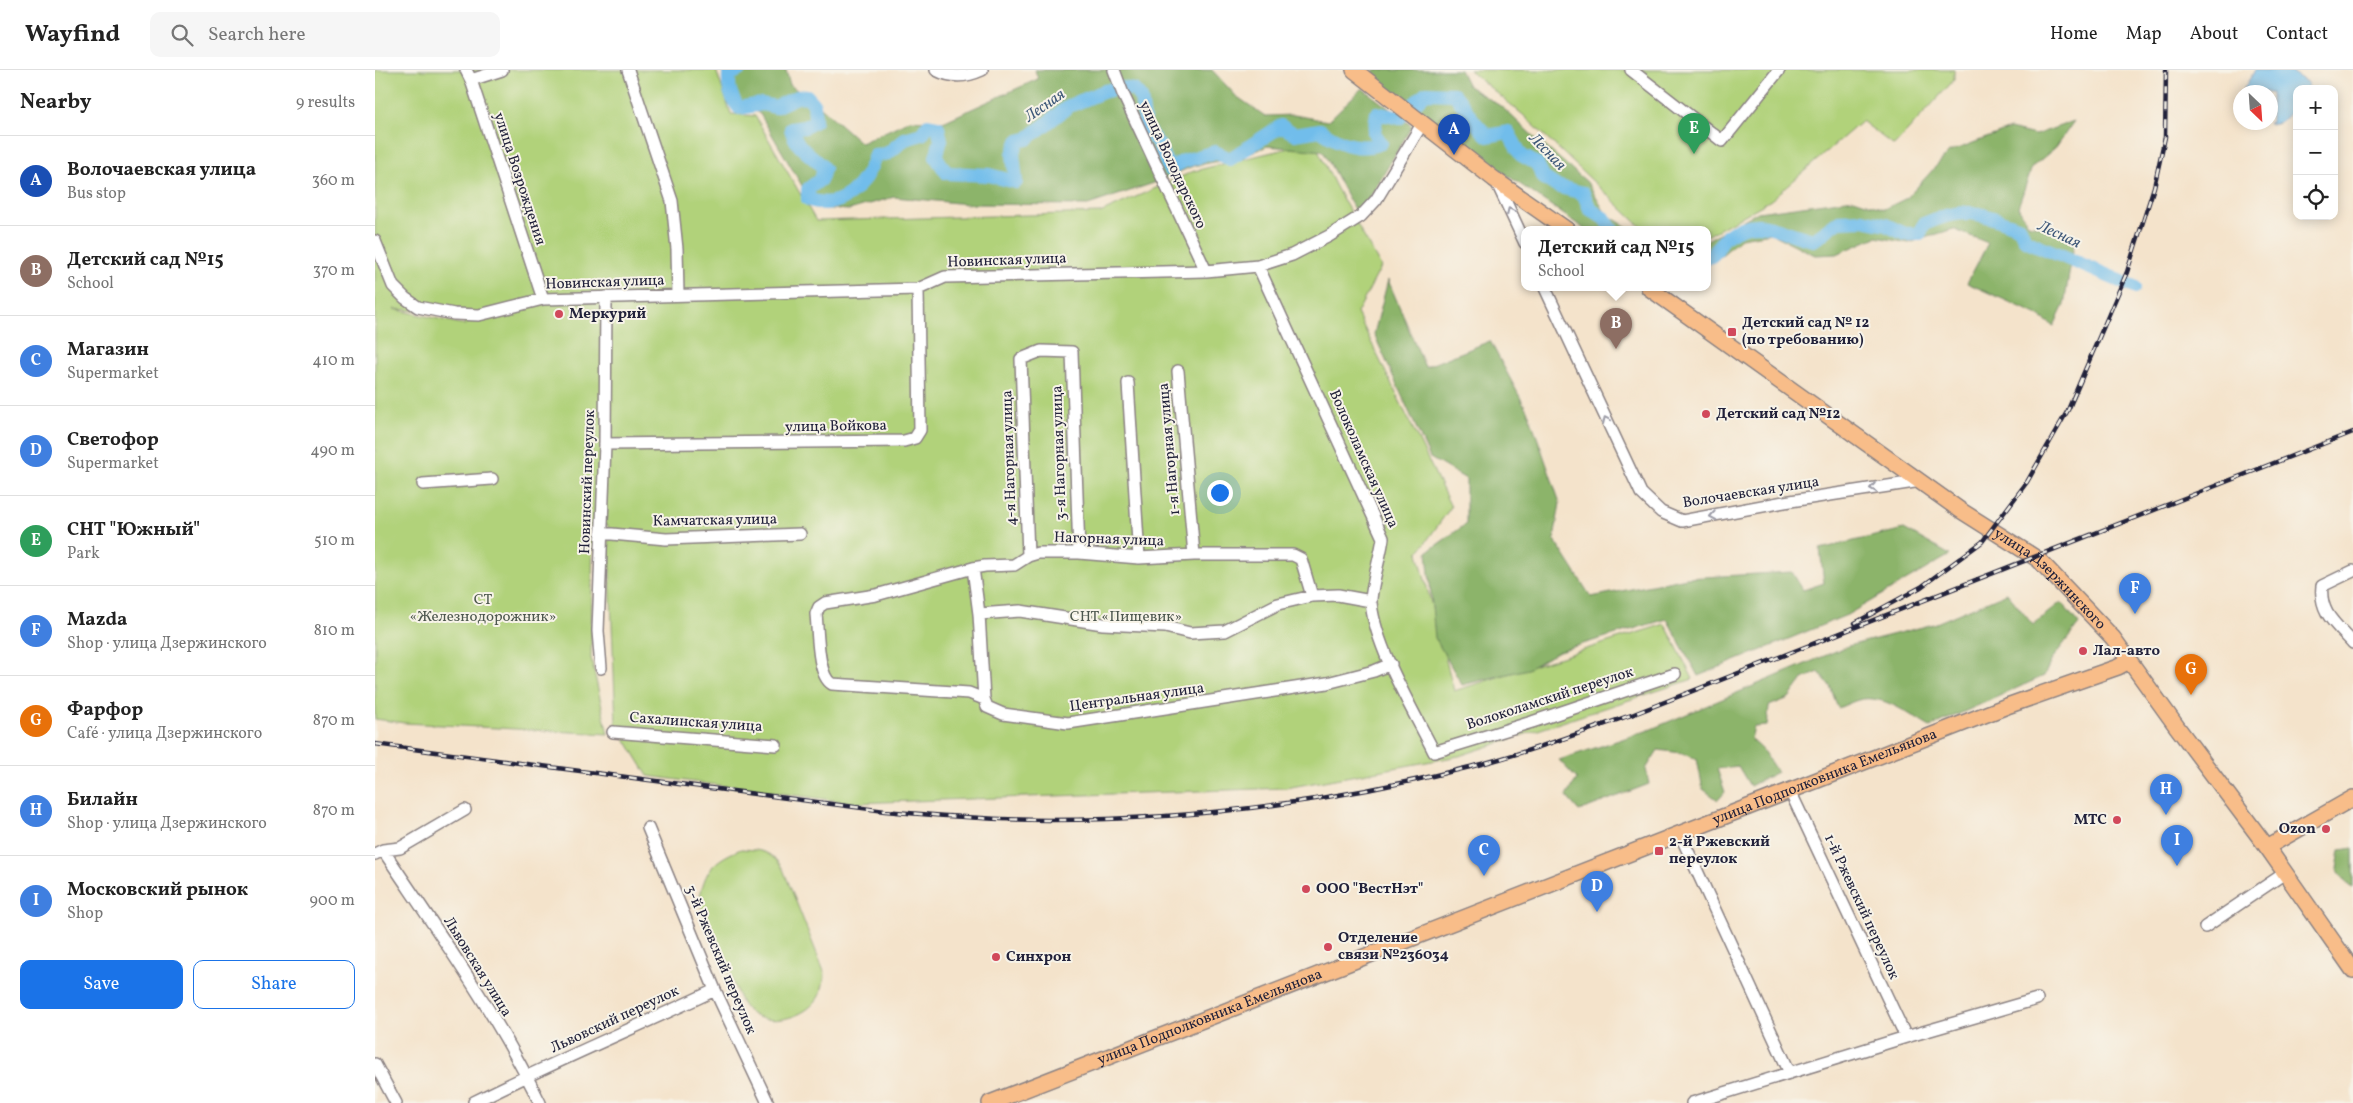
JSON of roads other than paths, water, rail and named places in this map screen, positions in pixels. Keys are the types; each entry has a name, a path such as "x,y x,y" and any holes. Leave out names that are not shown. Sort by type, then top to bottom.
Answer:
{"main road":[{"path":"1354,70 1422,124 1561,226"},
{"name":"улица Дзержинского","path":"1653,291 1960,510 2039,560 2113,638 2267,847 2353,970"},
{"name":"улица Подполковника Емельянова","path":"991,1103 2007,706 2129,661"},
{"path":"2267,847 2353,798"}],"street":[{"path":"468,75 502,70"},
{"path":"628,70 672,201 677,249 678,295"},
{"path":"936,70 948,75 961,76 982,70"},
{"name":"улица Володарского","path":"1114,70 1123,94 1206,271"},
{"path":"1631,70 1722,141 1779,70"},
{"name":"улица Возрождения","path":"468,75 543,299"},
{"name":"Новинская улица","path":"375,241 393,286 405,298 418,306 454,314 479,315 543,299 918,289 945,277 1206,271 1258,266 1292,255 1329,236 1361,216 1376,200 1422,124"},
{"path":"1494,178 1521,235"},
{"name":"Волоколамская улица","path":"1258,266 1383,538 1371,601 1378,633 1434,752"},
{"name":"улица Войкова","path":"605,444 905,441 915,438 920,430 918,289"},
{"name":"Волочаевская улица","path":"1546,291 1641,493 1661,512 1682,521 1784,502 1921,482"},
{"name":"Новинский переулок","path":"601,668 598,631 605,444 605,297"},
{"name":"4-я Нагорная улица","path":"1028,556 1021,359 1041,351 1071,352"},
{"name":"3-я Нагорная улица","path":"1071,352 1079,553"},
{"name":"1-я Нагорная улица","path":"1178,371 1194,555"},
{"path":"1128,383 1139,558"},
{"path":"423,484 492,479"},
{"name":"Камчатская улица","path":"601,533 666,539 800,534"},
{"name":"Нагорная улица","path":"832,684 825,678 822,671 816,614 819,607 825,602 876,595 973,568 1014,566 1028,556 1038,553 1079,553 1139,558 1194,555 1293,554 1301,559 1312,596"},
{"path":"973,568 979,614 984,699"},
{"path":"2353,571 2330,580 2323,586 2321,599 2325,611 2353,643"},
{"path":"979,614 1020,611 1103,624 1165,627 1190,634 1225,631 1278,604 1312,596 1338,595 1371,601"},
{"name":"Центральная улица","path":"832,684 969,693 984,699 987,707 1003,714 1068,723 1327,683 1374,671 1391,664"},
{"name":"Волоколамский переулок","path":"1434,752 1532,722 1675,674"},
{"name":"Сахалинская улица","path":"613,732 776,745"},
{"name":"1-й Ржевский переулок","path":"1789,791 1906,1036"},
{"path":"379,852 400,848 465,810"},
{"name":"3-й Ржевский переулок","path":"648,828 715,990 768,1103"},
{"path":"1680,834 1790,1073"},
{"name":"Львовская улица","path":"379,852 469,981 527,1076 540,1103"},
{"path":"2205,927 2285,873"},
{"name":"Львовский переулок","path":"473,1100 715,990"},
{"path":"1693,1103 1906,1036 2037,999"},
{"path":"375,1064 396,1103"}],"water":[{"path":"2255,70 2288,70 2308,83 2308,85 2293,85 2293,109 2278,123 2278,85 2246,85"}],"waterway":[{"name":"Лесная","path":"739,70 729,75 731,93 739,108 762,104 775,107 797,97 807,96 814,104 815,121 805,127 791,129 801,147 824,169 821,179 808,189 808,199 820,202 831,202 851,194 859,186 875,155 887,154 905,139 922,134 928,125 938,127 941,140 936,157 947,173 989,175 1016,182 1013,154 1018,141 1027,139 1069,106 1105,91 1121,88 1134,90 1141,98 1145,127 1158,144 1169,169 1184,161 1215,152 1230,159 1281,126 1295,134 1320,130 1334,139 1349,145 1373,146 1381,143 1374,133 1377,113 1399,118 1426,93 1454,94 1488,136 1508,132 1521,155 1537,164 1544,178 1556,186 1583,193 1590,209 1605,219 1609,226"},
{"name":"Лесная","path":"1711,256 1727,236 1749,226 1760,225 1770,227 1814,240 1839,221 1863,220 1886,225 1905,234 1920,234 1924,224 1939,218 1951,214 1973,213 1994,218 2020,228 2025,240 2134,287"}],"railway":[{"path":"1855,623 1921,587 1982,542 2027,482 2068,410 2127,272 2154,187 2165,137 2166,70"},
{"path":"375,744 885,811 967,817 1049,820 1155,817 1261,807 1314,799 1366,790 1470,767 1532,749 1634,714 2353,432"}],"place":[{"name":"СНТ \"Южный\"","path":"1694,154"},
{"name":"Волочаевская улица","path":"1454,155"},
{"name":"Меркурий","path":"559,314"},
{"name":"Детский сад № 12 (по требованию)","path":"1732,332"},
{"name":"Детский сад №15","path":"1616,349"},
{"name":"Детский сад №12","path":"1706,414"},
{"name":"Mazda","path":"2135,614"},
{"name":"Лал-авто","path":"2083,651"},
{"name":"Фарфор","path":"2191,695"},
{"name":"Билайн","path":"2166,815"},
{"name":"МТС","path":"2117,820"},
{"name":"Ozon","path":"2326,829"},
{"name":"2-й Ржевский переулок","path":"1659,851"},
{"name":"Московский рынок","path":"2177,866"},
{"name":"Магазин","path":"1484,876"},
{"name":"ООО \"ВестНэт\"","path":"1306,889"},
{"name":"Светофор","path":"1597,912"},
{"name":"Отделение связи №236034","path":"1328,947"},
{"name":"Синхрон","path":"996,957"}],"park label":[{"name":"СТ «Железнодорожник»","path":"483,608"},
{"name":"СНТ «Пищевик»","path":"1126,617"}]}
